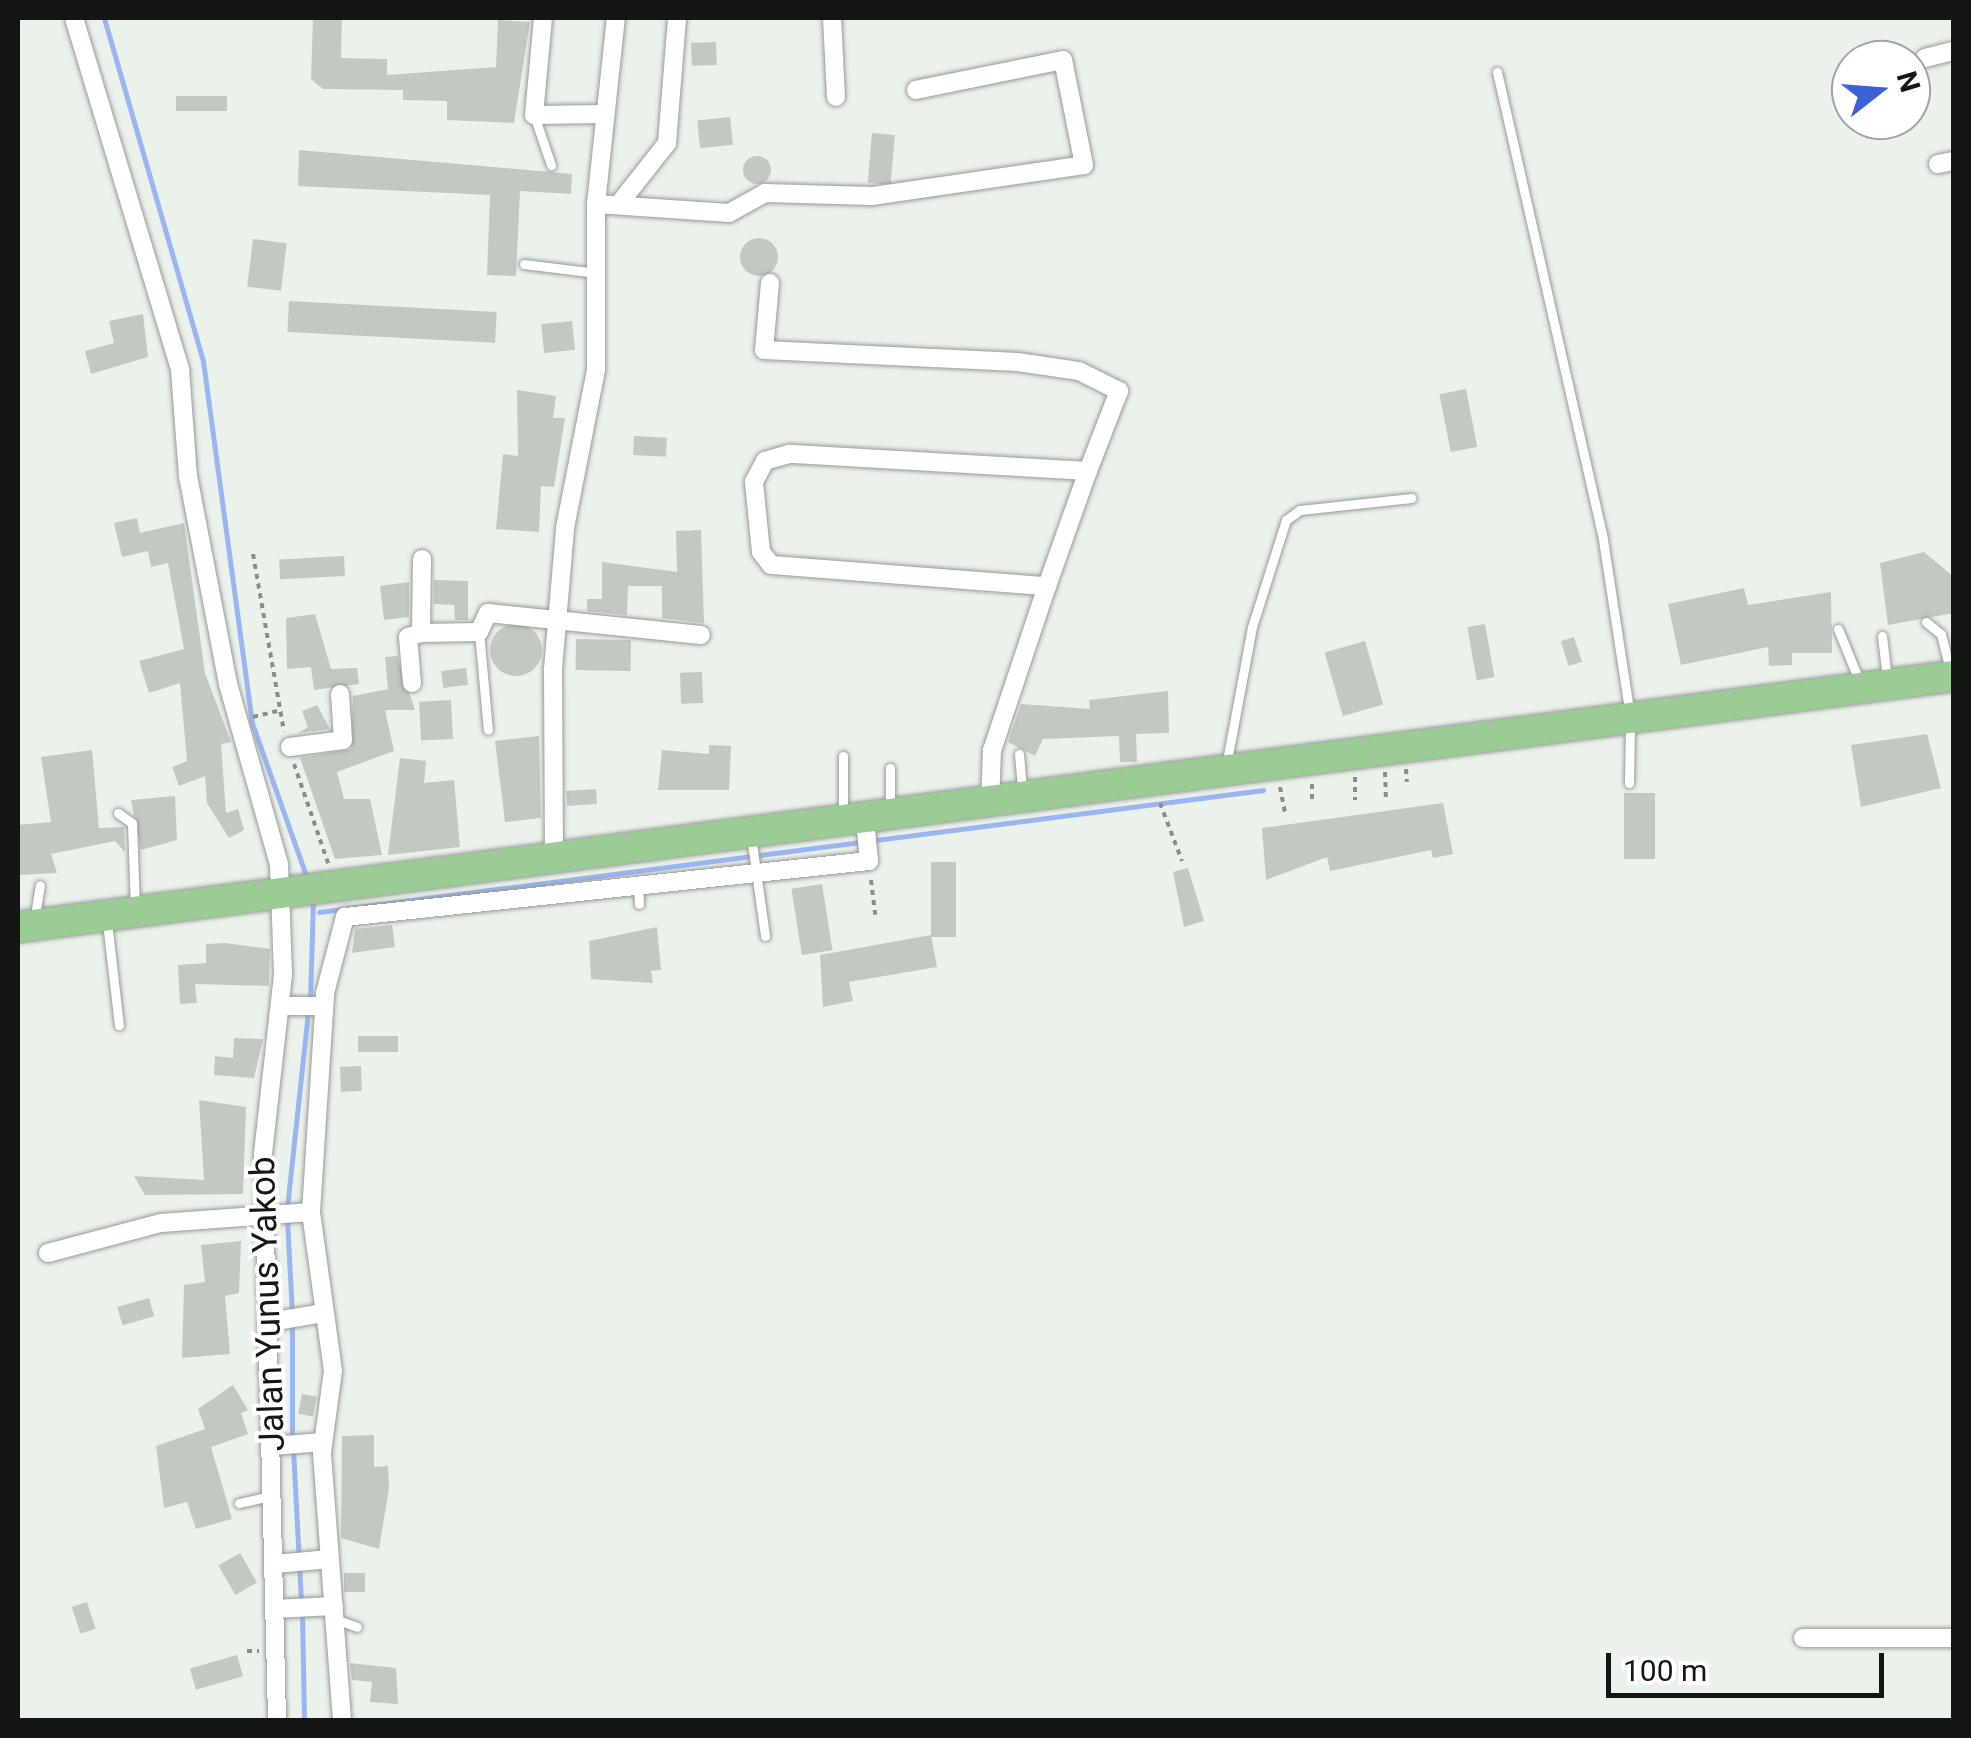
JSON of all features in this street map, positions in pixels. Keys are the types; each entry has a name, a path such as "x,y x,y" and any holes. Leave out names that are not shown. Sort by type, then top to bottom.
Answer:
{"highway":[{"path":"26,926 120,911 510,881 554,859 637,868 814,846 990,804 1953,676"}],"street":[{"path":"74,18 180,370 188,476 241,744 264,807 326,896 304,1212 333,1372 318,1442 330,1558 329,1611 342,1720"},
{"path":"543,18 534,116 605,114"},
{"path":"554,859 548,735 565,528 596,370 596,204 616,18"},
{"path":"619,204 667,143 677,18"},
{"path":"832,18 836,97"},
{"path":"596,204 729,213 765,193 872,196 1084,166 1064,60 916,90"},
{"path":"770,283 764,350 1018,362 1080,371 1119,391 1046,586 992,750 990,804"},
{"path":"1046,586 771,565 761,552 759,466 788,454 1088,471"},
{"path":"421,632 422,559"},
{"path":"412,683 408,637 421,632 479,632 488,613 702,636"},
{"path":"290,746 343,740 340,694"},
{"path":"814,846 867,835"},
{"path":"510,881 637,868"},
{"name":"Jalan Yunus Yakob","path":"277,1720 282,1609 273,1496 279,1445 273,1215 264,1128 287,1006 326,896"},
{"path":"287,1006 319,1006"},
{"path":"48,1252 160,1223 304,1212"},
{"path":"276,1321 324,1312"},
{"path":"279,1445 318,1442"},
{"path":"281,1563 330,1558"},
{"path":"282,1609 329,1611"},
{"path":"1803,1638 1954,1638"}],"lane":[{"path":"1497,72 1602,533 1630,719 1629,783"},
{"path":"534,116 551,164"},
{"path":"524,264 596,273"},
{"path":"1224,774 1252,627 1286,520 1300,510 1410,498"},
{"path":"1926,622 1941,634 1953,676"},
{"path":"1838,629 1875,686"},
{"path":"479,632 488,730"},
{"path":"1875,686 1882,636"},
{"path":"1019,754 1023,800"},
{"path":"843,756 867,835"},
{"path":"867,835 890,768"},
{"path":"118,813 132,823 120,911 119,1024"},
{"path":"754,853 765,936"},
{"path":"637,868 639,904"},
{"path":"26,926 40,885"},
{"path":"238,1503 273,1496"},
{"path":"329,1611 357,1627"}],"path":[{"path":"252,554 278,712 324,858 326,896"},
{"path":"1277,767 1285,813"},
{"path":"1153,784 1182,861"},
{"path":"867,835 875,916"}],"building":[{"path":"313,18 342,18 341,58 387,59 387,75 496,67 498,20 530,22 514,123 447,120 447,101 403,100 403,90 323,89 311,79"},
{"path":"716,42 717,65 692,66 691,43"},
{"path":"176,96 227,96 227,111 176,111"},
{"path":"730,117 733,145 700,148 697,120"},
{"path":"872,133 895,135 891,185 868,183"},
{"path":"299,150 572,174 571,194 520,191 516,276 487,275 490,195 298,186"},
{"path":"757,156 767,160 771,170 767,180 757,184 747,180 743,170 747,160"},
{"path":"759,238 773,243 778,257 773,271 759,276 745,271 740,257 745,243"},
{"path":"253,239 287,243 281,291 247,287"},
{"path":"289,301 497,312 495,343 287,332"},
{"path":"143,314 148,357 91,374 85,351 114,343 109,321"},
{"path":"572,321 575,350 544,353 541,324"},
{"path":"1466,389 1477,447 1451,452 1439,394"},
{"path":"517,390 556,396 553,418 565,418 554,487 541,486 539,532 496,529 503,454 518,456"},
{"path":"634,436 667,438 666,457 633,455"},
{"path":"137,518 140,533 184,523 205,673 231,742 221,744 226,813 238,809 244,830 229,838 207,803 205,776 179,786 172,767 187,761 180,683 149,693 139,661 184,649 168,563 151,567 148,551 122,557 114,523"},
{"path":"701,530 704,623 662,618 662,586 628,586 627,615 587,611 587,599 602,599 602,562 677,572 676,531"},
{"path":"1924,552 1954,577 1954,613 1888,625 1880,563"},
{"path":"344,556 345,576 280,579 279,559"},
{"path":"434,580 468,581 468,620 455,620 454,605 434,604"},
{"path":"409,582 409,617 384,620 380,586"},
{"path":"1744,588 1748,605 1831,592 1832,653 1792,653 1792,665 1769,666 1768,647 1681,665 1668,604"},
{"path":"315,614 331,669 357,668 359,684 314,690 311,667 287,669 286,618"},
{"path":"516,624 535,631 542,650 535,669 516,676 497,669 490,650 497,631"},
{"path":"1485,624 1494,677 1477,680 1467,627"},
{"path":"1574,637 1582,662 1569,666 1561,641"},
{"path":"576,639 631,640 630,671 575,670"},
{"path":"1365,641 1383,704 1343,716 1325,653"},
{"path":"397,656 415,710 385,710 394,751 337,772 344,799 370,799 382,855 335,859 300,758 351,749 353,696 388,689 385,657"},
{"path":"466,668 468,685 443,688 441,671"},
{"path":"702,672 703,703 681,704 680,673"},
{"path":"1168,691 1169,733 1136,734 1137,762 1120,762 1119,736 1043,739 1035,756 1008,742 1021,704 1090,709 1089,700"},
{"path":"451,700 453,739 421,741 419,702"},
{"path":"317,705 330,729 298,733 308,727 302,711"},
{"path":"1927,734 1941,788 1861,807 1851,745"},
{"path":"539,736 541,818 505,822 495,741"},
{"path":"709,745 731,746 729,790 658,790 662,750 709,754"},
{"path":"92,750 99,828 124,827 125,852 115,841 51,854 57,873 18,875 18,825 51,822 41,757"},
{"path":"400,758 426,761 424,783 454,780 460,847 388,855"},
{"path":"596,789 597,804 567,806 566,791"},
{"path":"1624,793 1655,793 1655,859 1624,859"},
{"path":"175,796 177,840 141,850 131,800"},
{"path":"1443,803 1453,854 1433,858 1431,850 1330,871 1327,857 1266,880 1262,828"},
{"path":"931,862 956,862 956,937 931,937"},
{"path":"1188,868 1204,921 1184,927 1173,872"},
{"path":"822,884 832,950 802,955 791,889"},
{"path":"392,925 395,947 352,953 355,929"},
{"path":"657,927 661,970 651,971 653,983 591,979 589,941"},
{"path":"931,935 937,967 849,982 853,1001 823,1007 820,955"},
{"path":"206,944 270,949 269,986 195,984 197,1003 180,1004 178,965 206,963"},
{"path":"358,1036 398,1036 398,1052 358,1052"},
{"path":"234,1038 263,1039 254,1078 214,1075 215,1056 233,1058"},
{"path":"361,1066 362,1091 341,1092 340,1067"},
{"path":"199,1100 246,1107 243,1194 145,1195 134,1176 204,1180"},
{"path":"241,1241 239,1293 225,1296 230,1354 182,1358 184,1285 205,1282 201,1245"},
{"path":"149,1298 154,1316 123,1325 117,1307"},
{"path":"233,1385 248,1410 241,1413 248,1434 211,1447 232,1519 196,1529 187,1502 164,1508 156,1446 205,1429 198,1409"},
{"path":"302,1394 317,1397 313,1416 298,1414"},
{"path":"374,1435 374,1467 388,1466 389,1488 379,1549 341,1538 342,1436"},
{"path":"240,1553 257,1582 235,1595 218,1566"},
{"path":"344,1573 365,1573 365,1592 344,1592"},
{"path":"87,1602 96,1629 80,1634 72,1607"},
{"path":"237,1655 243,1676 196,1690 190,1669"},
{"path":"350,1663 396,1668 398,1704 370,1702 372,1682 352,1680"}],"waterway":[{"path":"104,18 203,361 252,723 307,878"},
{"path":"319,912 1263,790"},
{"path":"310,1000 313,898"},
{"path":"287,1208 308,1011"},
{"path":"287,1219 292,1313"},
{"path":"292,1324 292,1438"},
{"path":"293,1449 301,1603"},
{"path":"302,1614 304,1720"}]}
